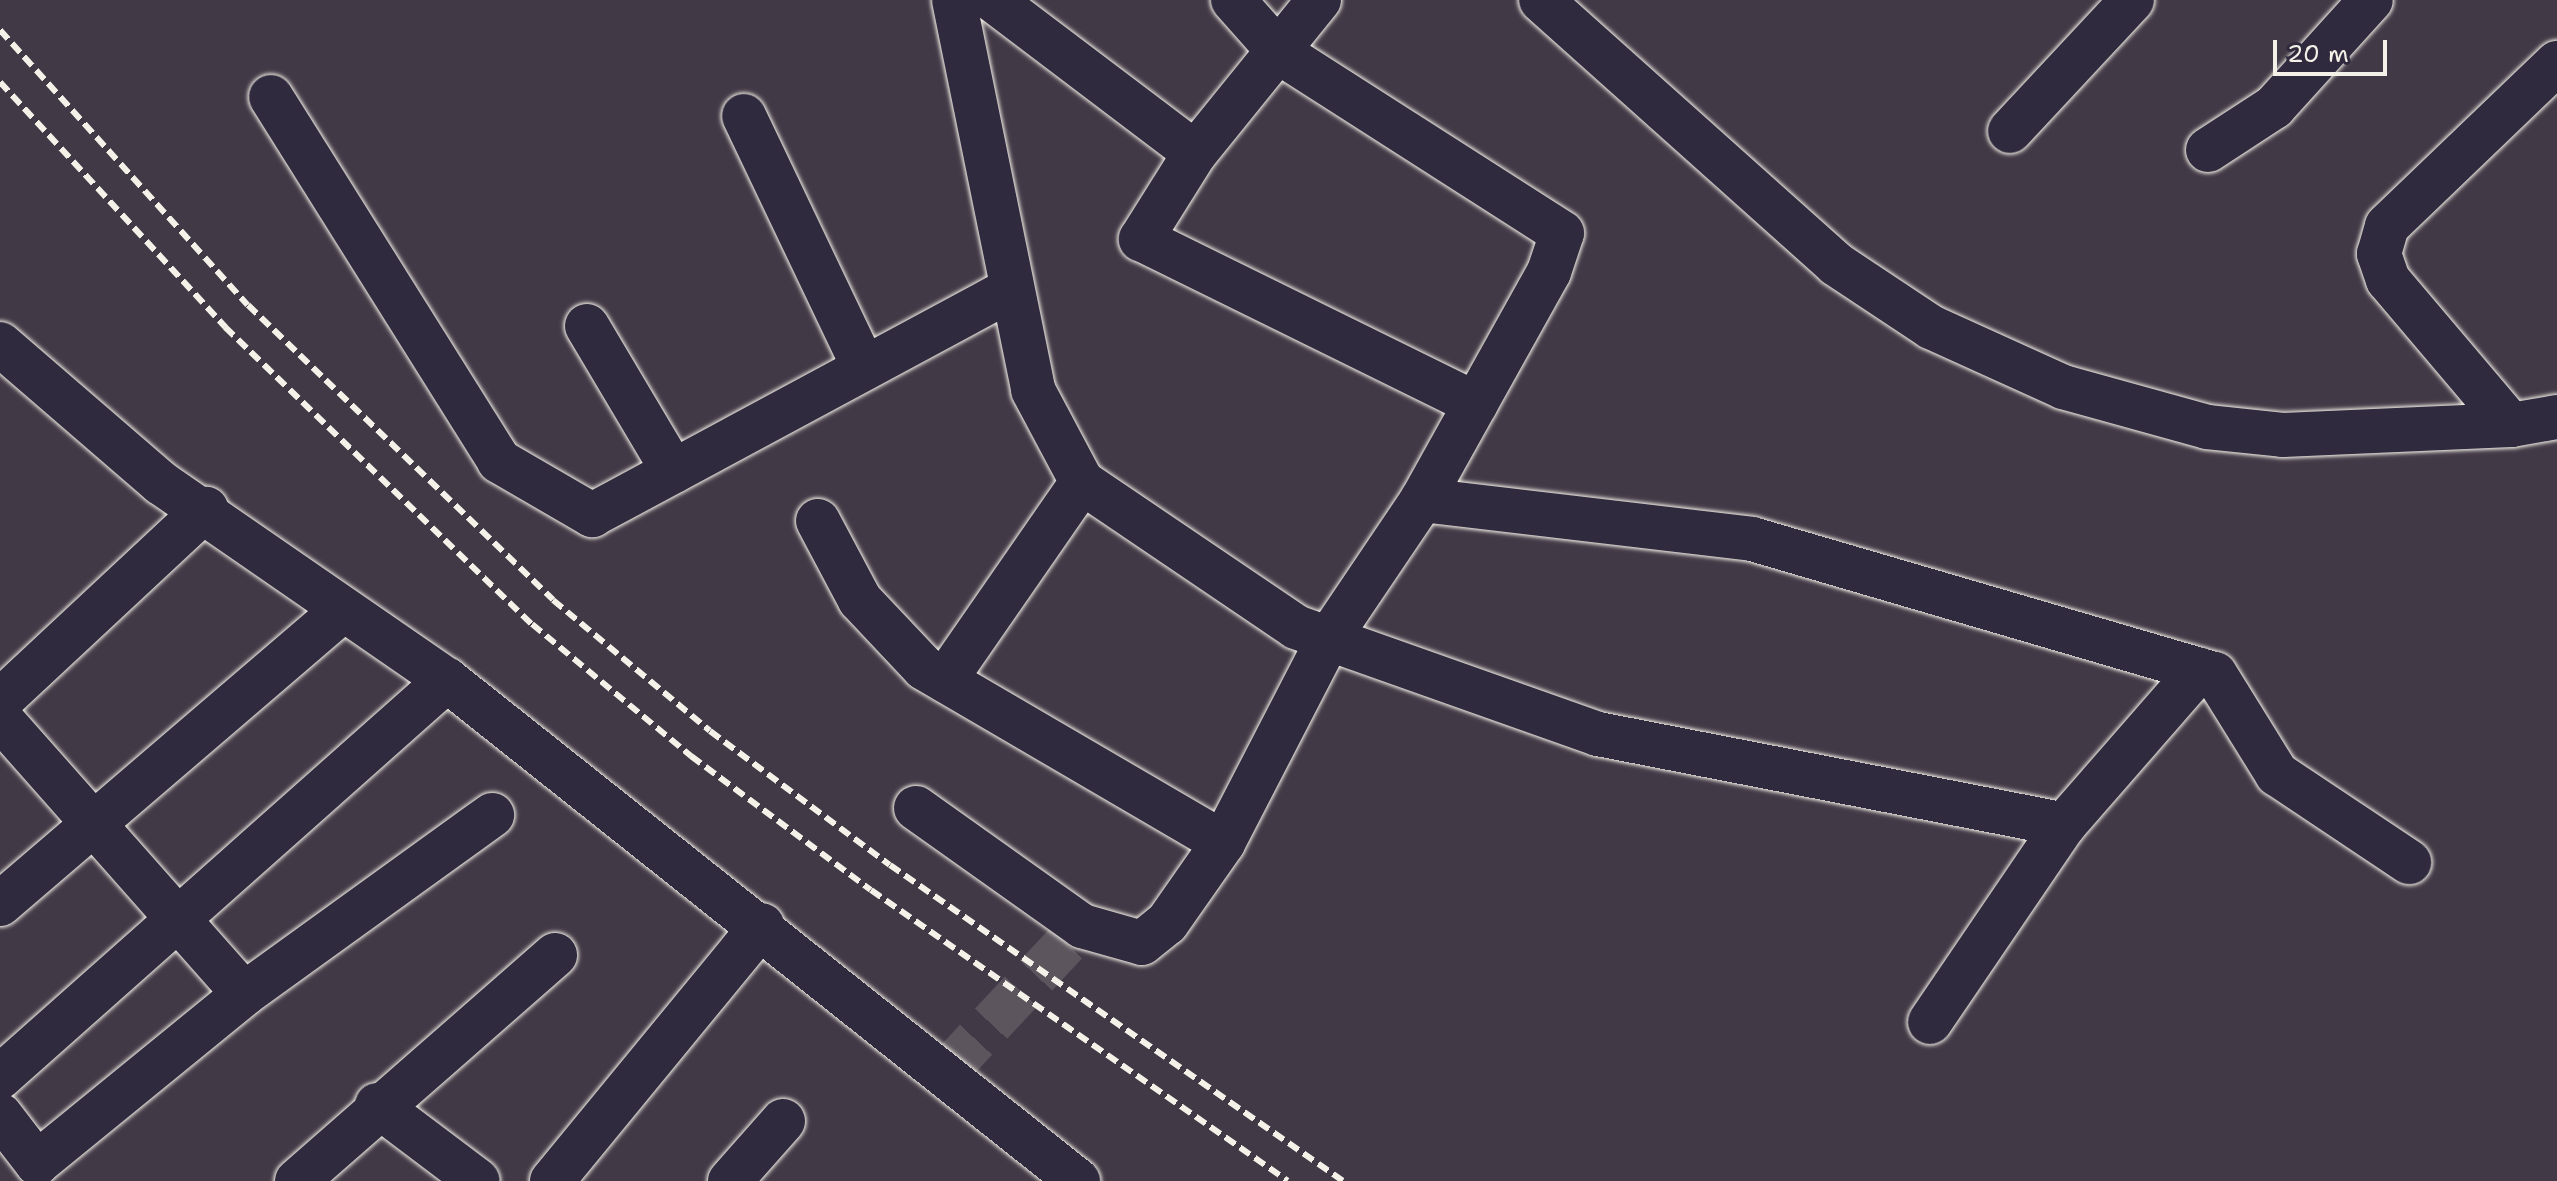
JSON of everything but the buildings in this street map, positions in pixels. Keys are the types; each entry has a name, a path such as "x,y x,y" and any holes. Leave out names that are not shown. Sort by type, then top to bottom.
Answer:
{"street":[{"path":"954,0 1033,390 1082,482 1296,627 1598,734 2064,825"},
{"path":"993,0 1195,153"},
{"path":"916,808 1033,897 1082,926 1142,943 1167,923 1223,843 1329,638 1422,500 1549,272 1562,233 1280,53 1233,0"},
{"path":"1319,0 1280,53 1195,153 1141,239 1476,404"},
{"path":"1541,0 1836,264 1931,327 2063,387 2207,427 2283,435 2511,425 2557,417"},
{"path":"2010,131 2132,0"},
{"path":"2208,150 2274,107 2371,0"},
{"path":"2511,425 2388,280 2379,254 2387,226 2557,63"},
{"path":"271,97 499,461 592,515 1012,289"},
{"path":"744,116 864,368"},
{"path":"587,326 673,471"},
{"path":"0,344 151,474 206,509 342,611 447,680 946,1072 996,1116 1025,1164 1078,1181"},
{"path":"945,680 1082,482"},
{"path":"1422,500 1752,539 2215,674 2277,774 2409,862"},
{"path":"0,701 206,509"},
{"path":"818,521 860,600 945,680 1223,843"},
{"path":"0,904 90,821 342,611"},
{"path":"1930,1022 2064,825 2199,670"},
{"path":"0,1077 447,680"},
{"path":"0,718 244,994"},
{"path":"0,1115 37,1163 244,994 492,815"},
{"path":"552,1181 762,925"},
{"path":"297,1181 377,1105 555,955"},
{"path":"377,1105 478,1181"},
{"path":"730,1181 783,1121"}],"tunnel":[{"path":"946,1072 1082,926"}],"railway":[{"path":"0,30 248,305 553,600 710,731 890,865 1343,1181"},
{"path":"0,82 225,327 532,624 691,756 871,890 1288,1181"}]}
